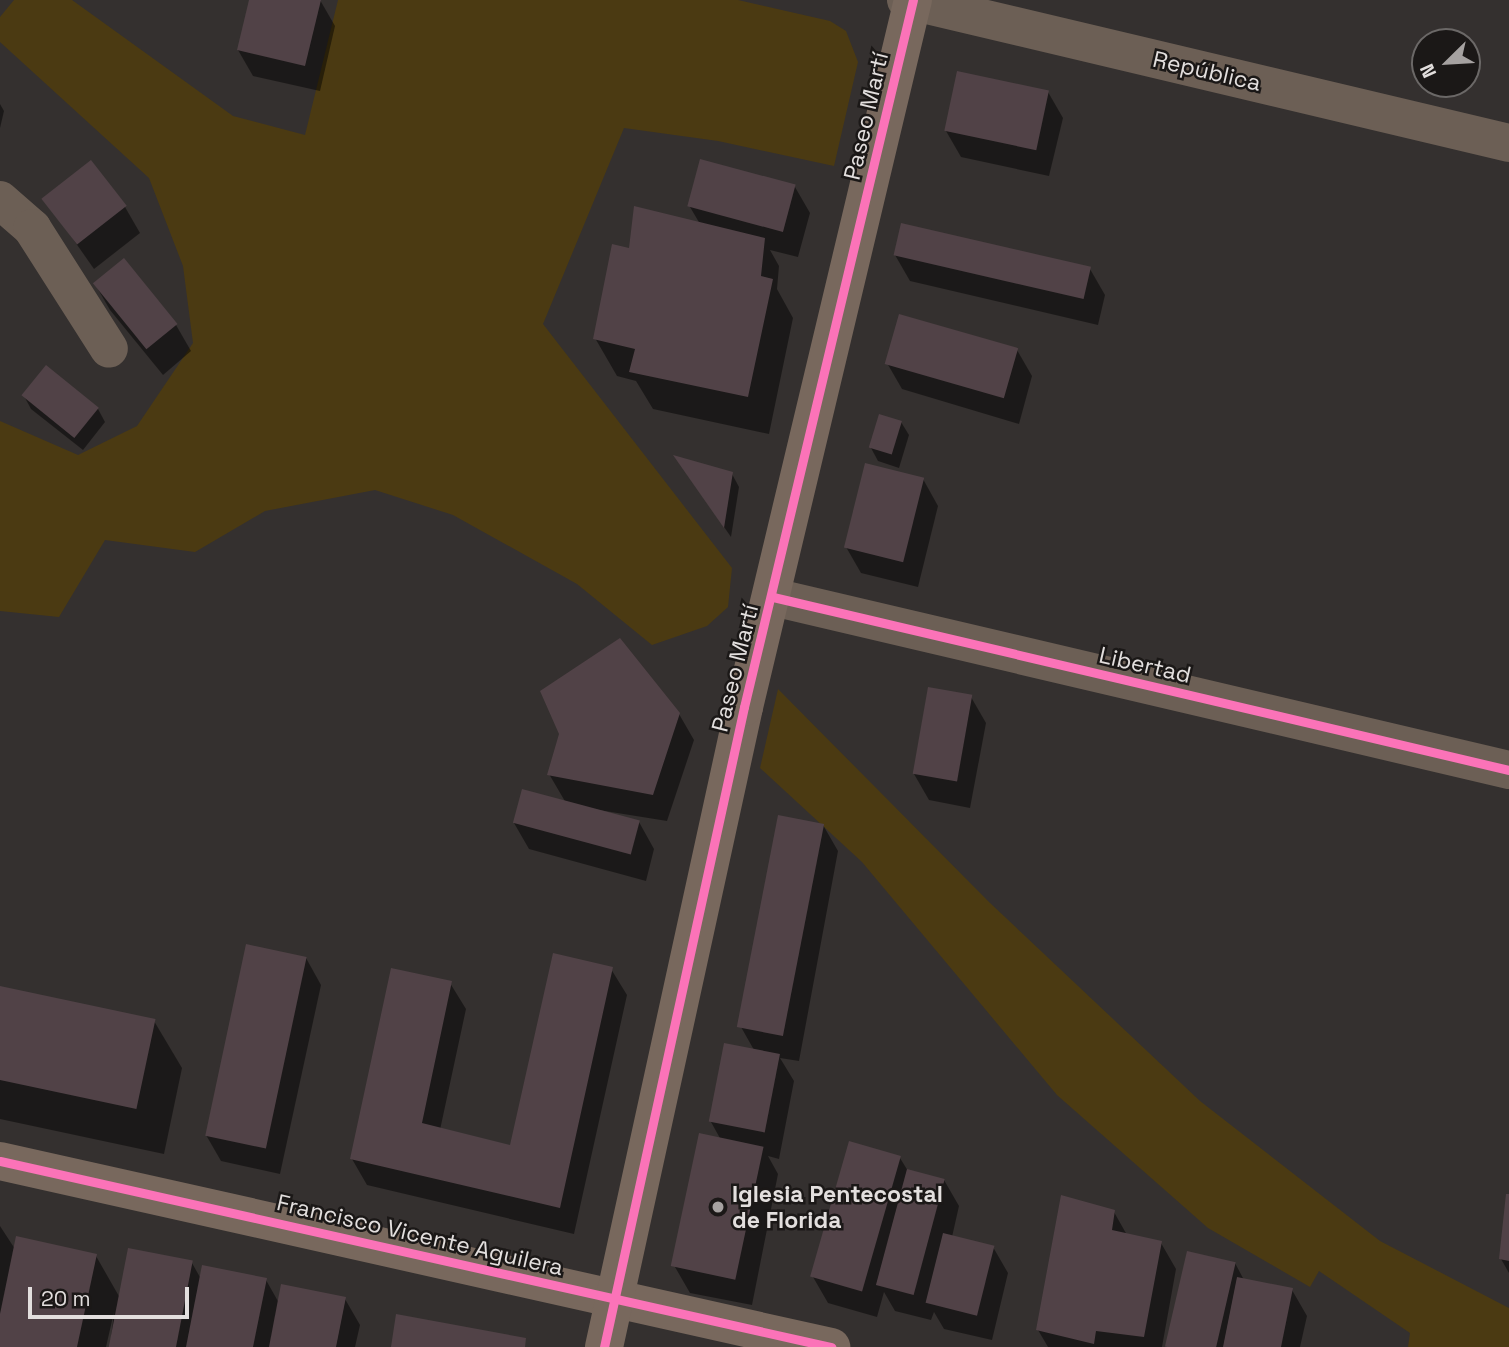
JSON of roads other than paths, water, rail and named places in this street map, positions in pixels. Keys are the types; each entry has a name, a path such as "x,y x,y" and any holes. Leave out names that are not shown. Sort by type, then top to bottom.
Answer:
{"street":[{"name":"República","path":"910,1 1509,143"},
{"name":"Paseo Martí","path":"604,1347 744,707 773,597 910,1"},
{"path":"0,201 32,228 109,349"},
{"name":"Libertad","path":"773,597 1509,770"},
{"name":"Francisco Vicente Aguilera","path":"0,1161 831,1347"}],"place":[{"name":"Iglesia Pentecostal de Florida","path":"718,1207"}]}
